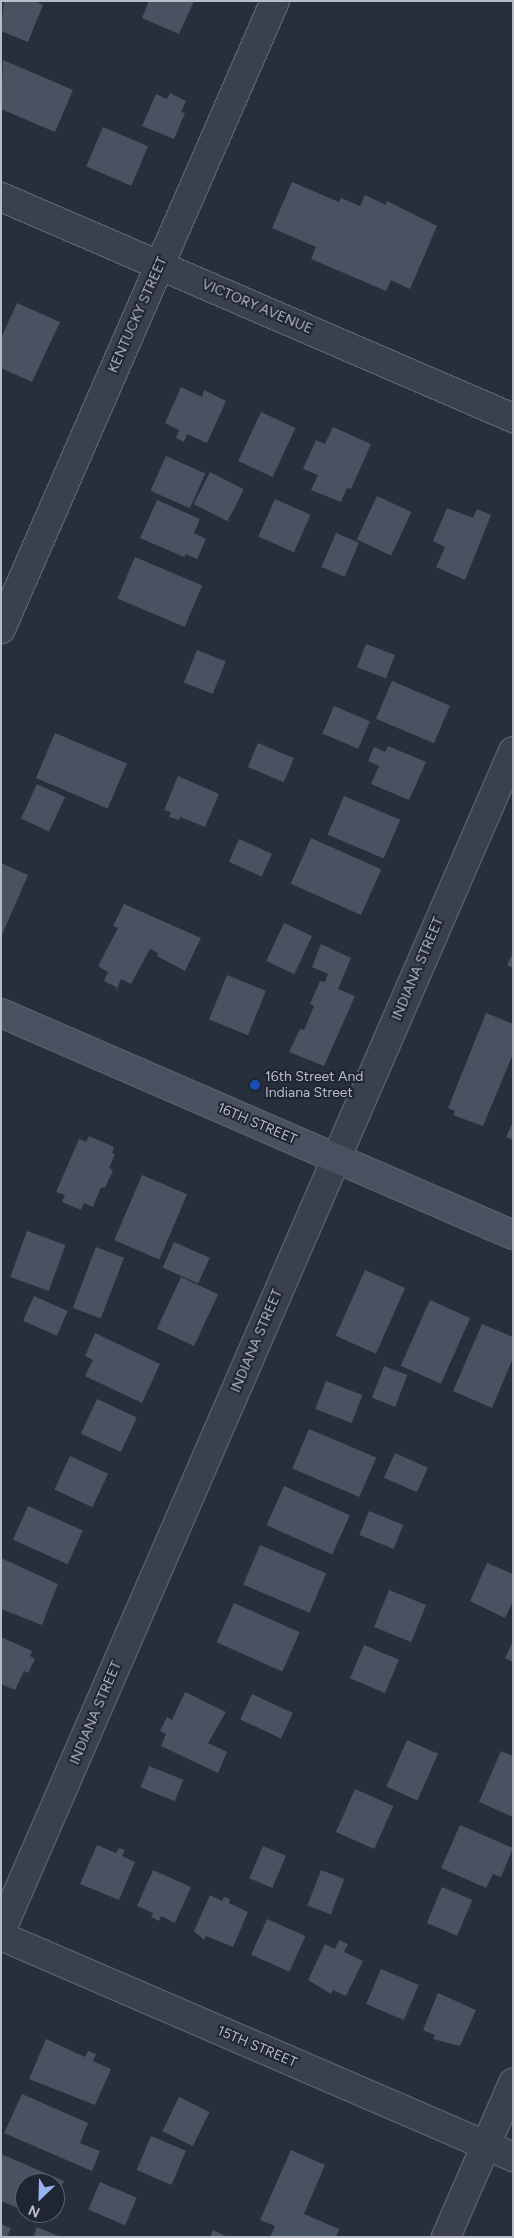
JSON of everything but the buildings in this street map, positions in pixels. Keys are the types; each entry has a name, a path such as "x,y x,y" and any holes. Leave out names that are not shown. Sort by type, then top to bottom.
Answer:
{"street":[{"name":"KENTUCKY STREET","path":"1,629 275,1"},
{"name":"VICTORY AVENUE","path":"1,197 513,418"},
{"name":"INDIANA STREET","path":"1,1931 513,751"},
{"name":"16TH STREET","path":"1,1013 513,1235"},
{"name":"15TH STREET","path":"1,1936 513,2158"},
{"path":"446,2237 513,2083"}],"place":[{"name":"16th Street And Indiana Street","path":"255,1085"}]}
